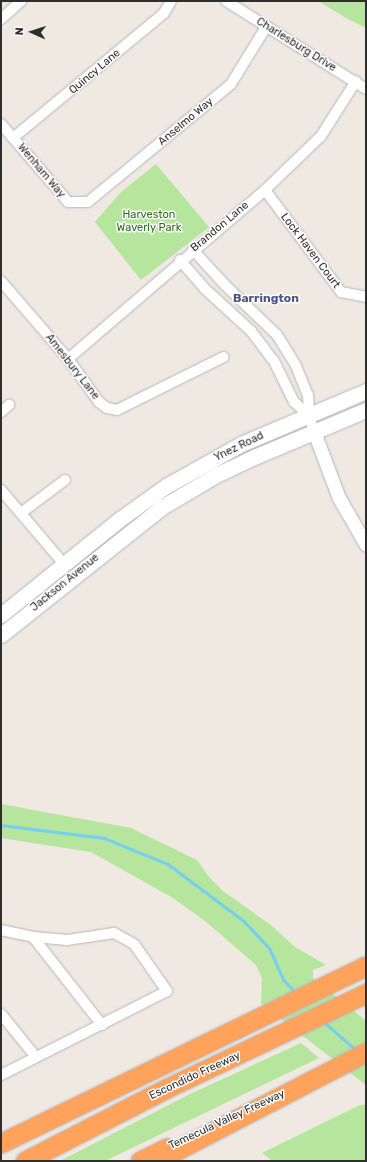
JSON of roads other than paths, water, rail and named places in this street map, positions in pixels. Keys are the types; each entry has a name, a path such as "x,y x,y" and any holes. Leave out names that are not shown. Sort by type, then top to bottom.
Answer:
{"highway":[{"path":"1,1143 366,966"},
{"name":"Escondido Freeway","path":"25,1161 165,1089 250,1050 366,993"},
{"path":"156,1161 366,1052"},
{"name":"Temecula Valley Freeway","path":"140,1161 293,1089"}],"main road":[{"name":"Ynez Road","path":"120,519 166,486 219,455 366,391"},
{"name":"Ynez Road","path":"129,531 216,475 366,410"},
{"name":"Jackson Avenue","path":"1,615 120,519"},
{"name":"Jackson Avenue","path":"6,631 129,531"},
{"path":"1,615 6,631"}],"street":[{"path":"1,18 21,1"},
{"name":"Quincy Lane","path":"13,138 164,13 171,1"},
{"name":"Charlesburg Drive","path":"226,1 356,81 366,89"},
{"name":"Anselmo Way","path":"88,202 231,84 266,27"},
{"name":"Brandon Lane","path":"68,359 180,260 264,190 321,136 356,81"},
{"name":"Wenham Way","path":"1,124 68,202 88,202"},
{"name":"Lock Haven Court","path":"264,190 341,292 366,297"},
{"path":"193,250 225,285 277,335 296,366 308,395 309,415 314,432 339,498 366,545"},
{"path":"180,260 204,288 251,331 274,361 294,402 309,415"},
{"name":"Amesbury Lane","path":"1,281 68,359 99,402 107,408 117,410 224,357"},
{"path":"21,513 65,480"},
{"path":"2,494 21,513 64,564"},
{"path":"1,930 32,938 67,940 114,933 134,944 167,991 102,1025 35,1056 1,1075"},
{"path":"32,938 102,1025"},
{"path":"1,1014 35,1056"}],"waterway":[{"path":"1,825 104,838 168,864 244,921 270,949 284,980 296,993"},
{"path":"323,1021 355,1049"}],"district":[{"name":"Barrington","path":"266,299"}],"park label":[{"name":"Harveston Waverly Park","path":"149,222"}]}
